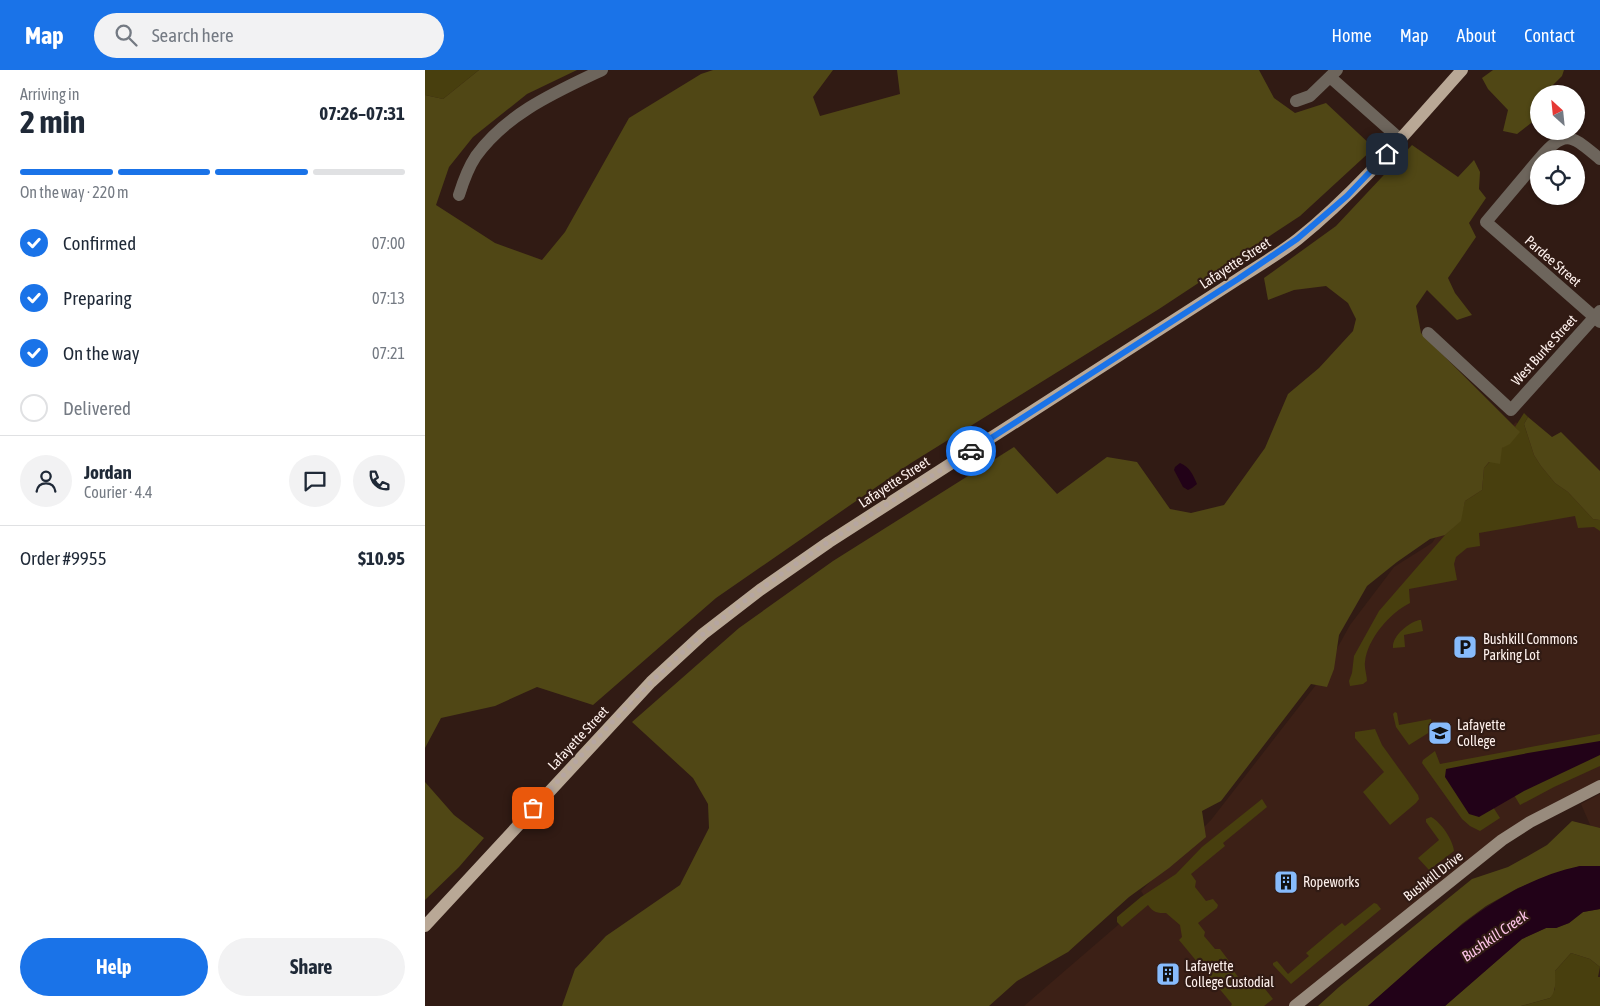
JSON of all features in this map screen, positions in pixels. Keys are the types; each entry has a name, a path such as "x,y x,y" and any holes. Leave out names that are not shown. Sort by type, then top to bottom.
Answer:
{"main road":[{"name":"Lafayette Street","path":"425,926 651,682 703,634 760,590 829,542 1230,285 1297,239 1347,196 1462,70"}],"street":[{"path":"459,195 475,156 505,126 535,103 602,70"},
{"path":"1296,101 1310,96 1334,74 1400,139"},
{"path":"1547,150 1559,140 1568,138 1575,140 1600,159"},
{"name":"Pardee Street","path":"1530,170 1487,222 1598,317"},
{"name":"West Burke Street","path":"1428,333 1511,410 1598,317"},
{"name":"Bushkill Drive","path":"1295,1006 1503,840 1531,822 1600,786"}],"shaded area":[{"path":"425,70 479,70 443,99 425,95"},
{"path":"479,70 577,70 527,94 473,137 449,167 436,205 495,243 542,260 565,232 629,118 701,74 713,70 833,70 813,97 820,116 900,94 897,70 1259,70 1274,98 1295,113 1326,103 1374,148 1300,216 1159,309 911,463 716,598 593,705 537,687 495,706 441,718 425,748 425,95 443,99"},
{"path":"1493,70 1564,70 1562,76 1553,85 1530,85 1530,124 1517,134 1503,131 1508,110 1488,89 1482,78"},
{"path":"1412,145 1458,177 1474,160 1480,172 1479,189 1486,198 1469,223 1476,237 1448,278 1455,293 1472,315 1457,320 1427,290 1416,306 1421,333 1520,432 1510,444 1502,448 1500,464 1489,462 1484,468 1482,490 1465,501 1461,521 1445,535 1430,539 1367,586 1339,635 1334,669 1327,687 1311,684 1221,801 1202,811 1206,837 1169,868 1129,897 1068,952 1017,981 989,1006 562,1006 575,969 606,936 680,885 709,828 708,804 693,778 632,722 739,628 833,561 1014,447 1057,494 1107,457 1137,462 1170,509 1191,513 1224,505 1265,448 1288,394 1319,368 1353,331 1356,319 1348,303 1326,286 1294,290 1268,300 1264,278 1336,226"},
{"path":"1524,413 1528,417 1524,424 1534,455 1541,466 1555,483 1568,492 1593,519 1600,520 1600,531 1594,527 1578,528 1575,516 1479,533 1480,546 1467,548 1456,557 1454,564 1457,580 1409,589 1410,603 1395,613 1381,627 1370,644 1365,664 1367,681 1363,684 1350,686 1349,681 1354,656 1379,611 1445,535 1460,521 1465,501 1482,490 1484,468 1519,432 1515,427"},
{"path":"1528,417 1552,437 1561,432 1600,471 1600,520 1593,519 1568,492 1555,483 1541,466 1534,455 1524,424"},
{"name":"Lafayette College","path":"1516,422 1597,509 1600,509 1600,787 1530,822 1295,1006 1024,1006 1147,900 1141,891 1211,820 1319,681 1350,625 1394,567 1432,543 1474,479 1486,453"},
{"path":"1421,620 1423,631 1404,635 1405,647 1393,648 1393,643 1401,631"},
{"path":"1397,713 1399,725 1431,719 1433,730 1409,745 1396,727 1393,714"},
{"path":"1375,729 1382,745 1419,799 1390,825 1363,792 1384,772 1355,738 1355,732"},
{"path":"1600,734 1600,766 1520,805 1514,795 1493,807 1500,818 1480,831 1462,819 1422,763 1423,760 1435,751 1440,764"},
{"path":"425,782 454,815 484,838 459,867 425,900"},
{"path":"1600,794 1600,839 1595,836 1581,804"},
{"path":"1262,799 1267,807 1223,843 1225,846 1191,874 1196,881 1195,887 1206,901 1213,899 1218,905 1217,908 1198,923 1205,932 1204,936 1215,949 1220,949 1243,983 1248,984 1258,980 1273,999 1264,1006 1231,1006 1232,1004 1179,940 1182,937 1180,925 1166,913 1156,912 1148,905 1122,927 1117,922 1117,917 1141,897 1176,874 1202,847"},
{"path":"1431,817 1446,832 1454,851 1429,870 1418,858 1439,840 1426,822 1426,819"},
{"path":"1572,821 1600,828 1600,866 1580,866 1518,888 1486,906 1463,923 1368,1006 1318,1006 1472,879 1508,867 1547,845"},
{"path":"1374,903 1381,909 1291,984 1273,965 1277,961 1288,974 1309,956 1306,953 1338,926 1342,923 1345,926"},
{"path":"1600,909 1600,967 1590,959 1571,953 1555,971 1555,989 1550,998 1521,1006 1445,1006 1522,939 1546,928 1556,928 1569,923 1583,912"},
{"path":"1571,953 1590,959 1600,967 1598,977 1600,977 1600,1006 1521,1006 1550,998 1555,989 1555,971"}],"water":[{"path":"1180,463 1189,469 1197,484 1188,490 1183,487 1174,470"},
{"path":"1600,741 1600,755 1524,791 1479,817 1469,814 1445,777 1446,769"},
{"name":"Bushkill Creek","path":"1580,866 1600,866 1600,909 1583,912 1569,923 1556,928 1546,928 1522,939 1445,1006 1368,1006 1441,942 1492,904 1520,888 1549,875"}],"way so far":[{"path":"533,808 651,682 703,634 760,590 829,542 971,451"}],"place":[{"name":"Bushkill Commons Parking Lot","path":"1465,647"},
{"name":"Lafayette College","path":"1440,733"},
{"name":"Ropeworks","path":"1286,882"},
{"name":"Lafayette College Custodial","path":"1168,974"}],"route":[{"path":"971,451 1297,239 1347,196 1387,154"}]}
